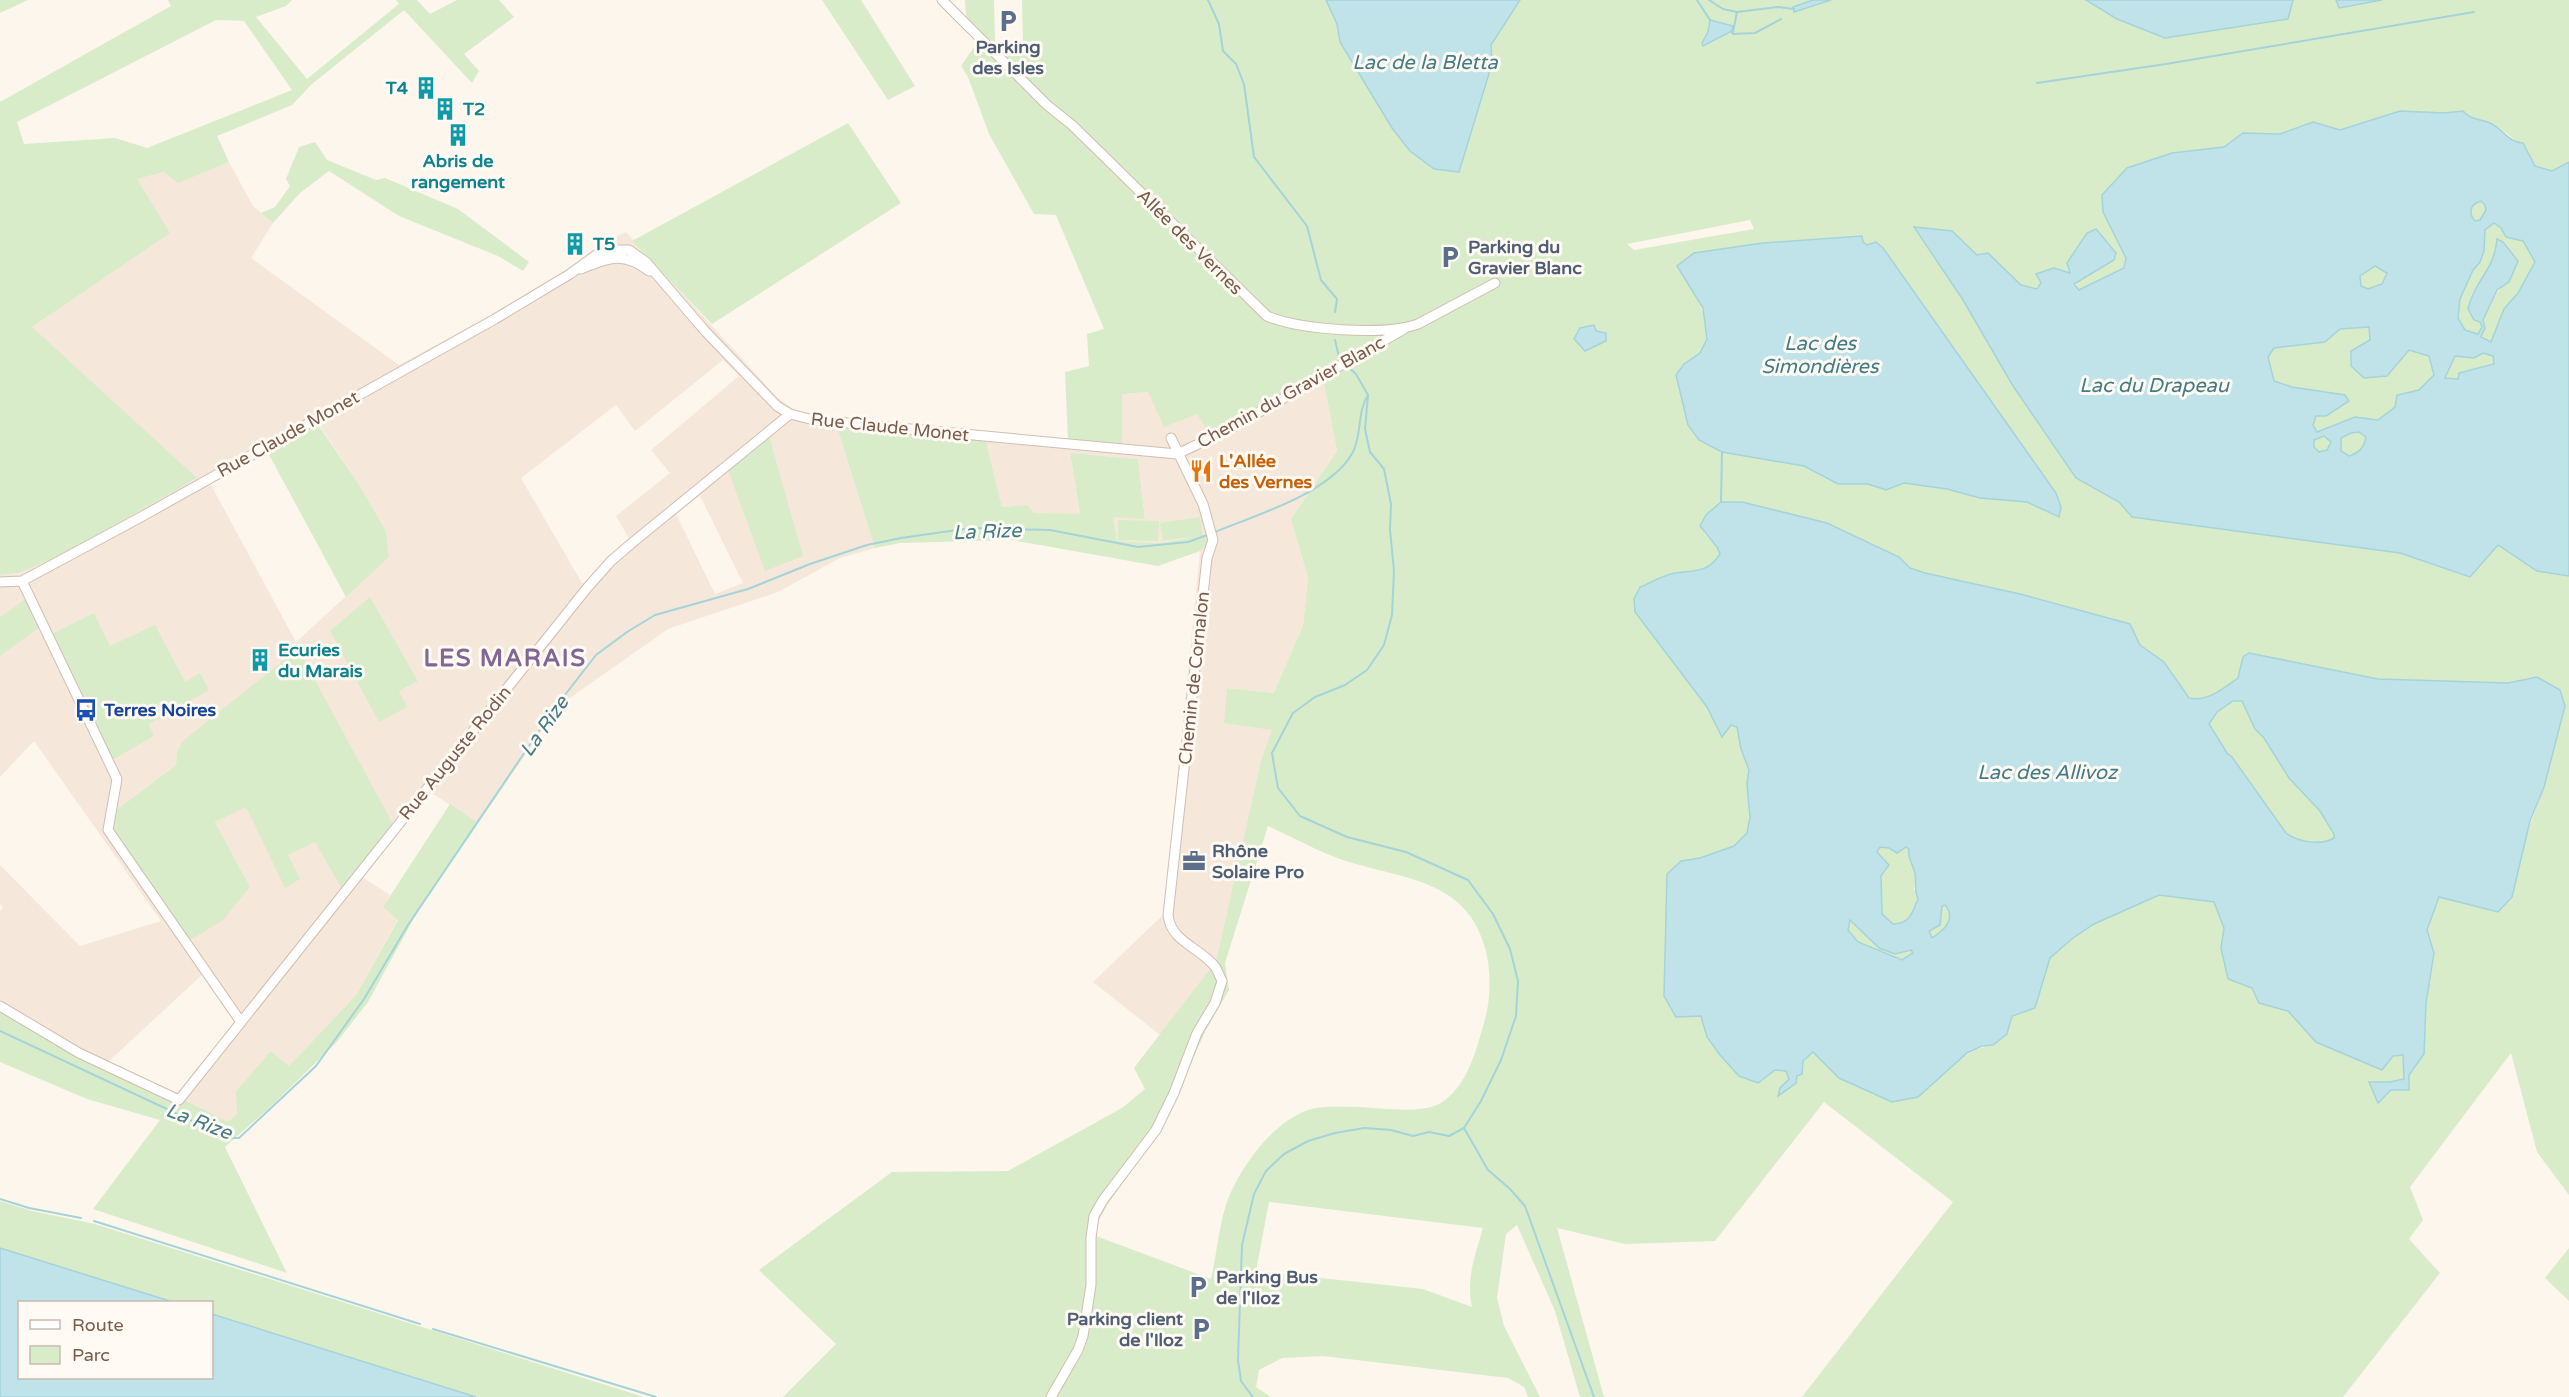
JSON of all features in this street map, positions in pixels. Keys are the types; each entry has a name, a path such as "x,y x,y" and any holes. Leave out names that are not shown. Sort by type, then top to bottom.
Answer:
{"street":[{"name":"Allée des Vernes","path":"942,0 1047,105 1072,125 1267,316 1282,322 1331,328 1404,329 1418,324 1495,283"},
{"name":"Rue Claude Monet","path":"0,582 22,580 495,319 570,274 610,258 624,257 641,265 660,280 738,367 777,405 790,414 814,420 1177,454"},
{"name":"Chemin du Gravier Blanc","path":"1177,454 1228,430 1404,329"},
{"name":"Rue Auguste Rodin","path":"0,1006 79,1053 179,1100 564,616 611,561 790,414"},
{"name":"Chemin de Cornalon","path":"1051,1397 1078,1350 1083,1336 1091,1285 1091,1238 1094,1216 1103,1200 1156,1130 1174,1094 1197,1033 1215,1003 1222,981 1215,967 1175,934 1169,926 1168,915 1207,558 1213,540 1203,504 1177,454 1172,438"},
{"path":"22,580 117,779 108,830 240,1022"}],"shaded area":[{"path":"229,162 253,206 273,223 251,258 399,365 544,286 601,244 626,232 777,397 794,410 813,416 834,418 875,548 840,558 778,592 668,629 560,705 478,823 430,792 362,877 390,895 383,907 398,919 356,995 289,1066 271,1051 237,1114 228,1123 179,1096 237,1024 202,975 109,1061 0,1010 0,912 3,907 0,904 0,865 80,946 161,921 34,741 0,777 0,656 39,627 26,600 0,617 0,575 17,573 32,327 169,233 136,179 164,172 178,182","holes":["723,360 739,376 651,450 670,473 616,516 630,540 587,584 582,583 521,478 616,405 635,431","318,423 360,486 386,531 389,557 296,642 210,483","700,496 743,583 715,594 676,514","370,598 418,681 399,691","110,646 185,682 148,724","177,752 393,824 315,841 288,855 245,806 215,822 250,887 115,811 176,765"]},
{"path":"1319,375 1324,384 1337,451 1291,519 1308,578 1303,625 1274,693 1228,688 1273,730 1261,760 1216,961 1160,1035 1093,982 1164,914 1200,551 1206,546 1207,534 1160,543 1117,541 1112,516 1145,518 1138,459 1070,453 1080,515 1033,513 1027,505 1002,507 984,433 1122,446 1121,394 1148,392 1169,425 1197,413"}],"green space":[{"path":"0,0 28,0 0,13"},
{"path":"168,0 292,0 286,6 256,17 307,79 399,4 396,0 417,0 430,14 457,0 499,0 514,17 464,54 479,71 472,83 404,10 312,84 292,105 217,136 229,162 178,183 164,172 137,179 170,233 32,327 197,478 60,556 17,573 0,575 0,102 171,6","holes":["216,20 244,21 292,90 147,148 115,138 24,144 17,122"]},
{"path":"822,0 861,0 915,86 888,100"},
{"path":"965,0 994,0 995,43 1023,43 1022,0 1326,0 1337,24 1340,42 1392,128 1410,151 1459,171 1492,64 1491,45 1520,0 2086,0 2117,19 2288,19 2293,0 2336,0 2339,8 2382,0 2569,0 2569,162 2552,171 2535,166 2523,148 2504,132 2488,122 2470,117 2463,111 2444,113 2400,111 2340,130 2313,122 2280,134 2243,133 2224,147 2172,153 2127,168 2102,195 2103,212 2126,258 2124,268 2079,290 2070,273 2037,274 2041,283 2037,289 2021,286 1988,254 1977,255 1952,231 1914,228 1963,300 2076,478 2119,502 2132,517 2400,553 2470,577 2498,545 2537,571 2569,576 2569,1195 2537,1152 2511,1053 2410,1187 2423,1220 2409,1239 2440,1273 2343,1397 1802,1397 1953,1202 1824,1102 1715,1241 1625,1244 1557,1228 1604,1397 1580,1397 1555,1311 1517,1225 1506,1234 1497,1298 1504,1326 1540,1397 1528,1397 1524,1387 1508,1378 1323,1356 1282,1358 1259,1370 1256,1387 1271,1397 783,1397 836,1344 759,1270 892,1172 1008,1171 1122,1108 1145,1089 1134,1068 1216,961 1261,760 1272,730 1224,723 1227,688 1274,693 1303,625 1308,578 1291,519 1337,451 1324,384 1319,375 1235,421 1208,432 1197,414 1164,427 1148,392 1122,394 1122,446 1068,441 1065,372 1089,366 1087,334 1104,329 1056,215 1034,214 989,134 968,77 961,66 983,34 966,17","holes":["1750,220 1754,229 1634,250 1627,244","1862,236 1863,242 1867,245 1876,242 1883,248 2056,493 2061,507 2058,517 2027,502 1980,498 1947,489 1904,483 1886,490 1868,484 1838,484 1804,466 1722,452 1684,364 1700,353 1706,343 1708,332 1702,308 1677,266","1742,502 1827,523 1899,557 1910,568 1925,573 2020,594 2130,624 2140,645 2164,662 2189,698 2209,696 2238,678 2243,657 2249,653 2378,679 2508,683 2537,677 2544,787 2498,912 2440,896 2427,930 2434,953 2426,1003 2424,1054 2409,1075 2378,1102 2390,1082 2404,1079 2403,1055 2393,1056 2316,1042 2288,1011 2259,1003 2252,988 2221,948 2224,928 2214,901 2159,895 2094,924 2073,938 2050,958 2035,1008 2012,1016 1993,1045 1962,1058 1918,1097 1839,1078 1813,1051 1802,1061 1802,1074 1780,1088 1789,1079 1786,1071 1775,1070 1758,1082 1707,1037 1701,1016 1681,861 1700,858 1734,846 1747,833 1750,817 1747,784 1749,770 1741,749 1737,726 1731,725 1722,736 1707,707 1674,574 1706,568 1720,555 1718,547 1704,533","1268,826 1343,860 1409,878 1430,885 1448,895 1464,908 1477,927 1486,951 1489,968 1489,996 1481,1034 1474,1057 1457,1089 1439,1104 1431,1107 1399,1110 1358,1107 1314,1108 1295,1116 1282,1125 1250,1159 1228,1199 1222,1218 1211,1279 1096,1236 1097,1223 1108,1204 1159,1133 1206,1030 1229,990 1225,963","1269,1202 1483,1228 1471,1277 1472,1307 1423,1289 1256,1271"]},
{"path":"848,123 901,203 712,324 632,241"},
{"path":"315,142 327,160 376,180 385,178 458,209 529,262 523,271 498,256 399,216 329,171 300,193 273,223 261,213 275,207 290,186 286,179 299,147"},
{"path":"2481,201 2486,210 2480,220 2475,221 2471,215 2471,209 2474,204"},
{"path":"2494,223 2501,228 2506,237 2523,241 2535,262 2518,293 2504,309 2492,342 2481,337 2485,312 2496,293 2509,282 2497,239 2492,265 2476,286 2471,298 2471,312 2474,320 2480,322 2482,327 2478,334 2465,330 2458,318 2460,299 2484,251 2485,230"},
{"path":"2375,266 2387,273 2381,284 2368,289 2361,286 2360,276"},
{"path":"2369,327 2370,340 2387,376 2409,350 2429,356 2435,375 2419,390 2397,395 2395,407 2378,420 2355,417 2317,432 2313,425 2316,416 2326,416 2348,401 2345,395 2292,387 2274,381 2268,357 2274,348 2324,342 2340,329"},
{"path":"2483,353 2493,356 2495,364 2460,373 2458,379 2445,378 2455,356 2474,358"},
{"path":"834,418 984,433 1002,507 1027,505 1034,513 1080,514 1070,453 1138,459 1145,519 1113,517 1117,541 1160,543 1194,537 1163,540 1160,523 1200,517 1203,535 1207,534 1209,543 1200,551 1158,566 1012,540 900,543 875,548"},
{"path":"317,423 360,486 386,531 389,557 346,597 267,451"},
{"path":"2359,432 2366,437 2361,449 2349,456 2340,451 2341,438"},
{"path":"769,436 803,556 765,571 728,470"},
{"path":"2324,436 2331,442 2327,450 2319,452 2313,447 2314,440"},
{"path":"1118,520 1159,521 1158,541 1118,540"},
{"path":"370,597 418,681 399,691 407,707 379,722 330,631"},
{"path":"26,599 40,627 0,656 0,617"},
{"path":"94,613 110,646 155,625 185,682 200,673 209,690 149,724 154,736 112,760 52,634"},
{"path":"298,649 393,824 342,889 315,842 288,855 300,879 285,888 246,807 215,822 250,887 223,920 187,942 114,836 112,823 115,811 176,765 177,752 183,741"},
{"path":"2233,701 2242,701 2255,729 2264,738 2289,778 2320,811 2334,834 2334,838 2322,842 2310,842 2286,833 2227,753 2208,724 2217,712"},
{"path":"450,804 478,823 419,909 368,1002 336,1043 225,1147 287,1273 93,1209 160,1120 87,1099 0,1062 0,1010 109,1061 228,1122 237,1114 236,1091 271,1051 289,1066 356,995 398,920 383,907"},
{"path":"1880,847 1889,848 1897,853 1906,847 1909,849 1916,875 1914,889 1918,899 1910,917 1899,924 1893,924 1882,914 1881,876 1887,870 1885,859 1876,852"},
{"path":"1945,905 1950,915 1949,919 1944,928 1932,938 1929,931 1942,906"},
{"path":"1851,920 1879,948 1911,950 1913,953 1902,960 1858,942 1848,930"},
{"path":"0,1201 32,1211 95,1224 644,1397 476,1397 213,1314 213,1301 170,1301 0,1248"},
{"path":"2569,1248 2569,1301 2545,1278"}],"water":[{"name":"Lac de la Bletta","path":"1326,0 1520,0 1491,45 1492,64 1459,172 1434,169 1410,151 1392,128 1340,42 1337,24"},
{"path":"1813,0 1831,0 1794,12 1793,7"},
{"path":"2086,0 2293,0 2288,19 2165,38 2117,19"},
{"path":"2336,0 2382,0 2339,8"},
{"path":"1710,20 1733,26 1732,31 1703,46 1702,43 1708,32"},
{"name":"Lac du Drapeau","path":"2400,111 2444,113 2463,111 2473,118 2494,125 2514,141 2523,143 2535,166 2552,171 2569,162 2569,576 2537,571 2498,545 2470,577 2400,553 2132,517 2119,502 2076,478 2013,386 1963,300 1914,227 1952,231 1977,255 1988,253 2021,285 2037,289 2041,283 2036,274 2054,268 2070,273 2067,263 2087,233 2096,229 2116,253 2114,260 2074,284 2079,290 2124,268 2126,258 2103,212 2102,195 2127,168 2172,153 2224,147 2243,133 2280,134 2313,122 2340,130","holes":["2481,201 2485,205 2486,210 2480,220 2475,221 2471,215 2474,204","2494,223 2501,228 2506,237 2523,241 2535,262 2518,293 2504,309 2491,342 2481,337 2485,328 2483,320 2497,290 2509,282 2518,261 2503,242 2497,239 2492,260 2475,290 2468,309 2474,320 2480,322 2482,327 2478,334 2465,330 2458,318 2460,299 2484,251 2485,230","2375,266 2387,273 2382,284 2368,289 2361,286 2360,276","2369,327 2370,340 2351,351 2351,366 2364,378 2387,376 2409,350 2429,356 2434,375 2419,390 2397,395 2395,407 2378,420 2355,417 2317,432 2313,425 2316,416 2326,416 2349,401 2345,395 2292,387 2274,381 2268,357 2274,348 2325,342 2340,329","2483,353 2493,356 2494,364 2459,373 2458,379 2445,378 2455,356 2474,358","2359,432 2366,437 2361,449 2349,456 2341,451 2341,438","2324,436 2331,442 2327,450 2319,452 2314,447 2314,440"]},
{"name":"Lac des Simondières","path":"1862,236 1863,242 1867,245 1876,242 1883,248 2056,493 2061,507 2059,517 2027,502 1980,498 1947,489 1904,483 1886,490 1868,484 1838,484 1804,466 1722,452 1699,440 1688,425 1676,375 1684,364 1700,353 1707,339 1703,308 1677,266 1694,253 1763,243"},
{"path":"1594,325 1596,331 1606,333 1606,341 1585,351 1574,339 1580,328"},
{"name":"Lac des Allivoz","path":"1721,502 1742,502 1827,523 1899,557 1910,568 1925,573 2020,594 2130,624 2140,645 2164,662 2189,698 2209,696 2238,678 2243,657 2249,653 2378,679 2508,683 2537,677 2560,690 2565,706 2544,787 2530,821 2512,897 2498,912 2439,897 2427,930 2434,953 2426,1003 2424,1054 2409,1075 2409,1090 2391,1090 2378,1103 2369,1082 2404,1079 2403,1055 2393,1056 2382,1070 2316,1042 2288,1011 2259,1003 2252,988 2228,979 2221,948 2224,928 2214,902 2159,895 2094,924 2073,938 2050,958 2035,1008 2012,1016 2007,1034 1993,1045 1982,1046 1967,1053 1918,1097 1892,1102 1839,1078 1813,1052 1803,1061 1802,1074 1797,1076 1796,1083 1778,1096 1780,1088 1789,1079 1786,1071 1775,1070 1758,1083 1739,1076 1707,1037 1701,1016 1676,1017 1664,996 1667,874 1681,861 1700,858 1734,846 1747,833 1750,817 1747,784 1749,770 1741,749 1737,727 1731,725 1722,737 1707,707 1635,612 1634,599 1640,587 1662,577 1700,570 1711,565 1720,554 1700,526 1706,515","holes":["2233,701 2242,701 2255,729 2264,738 2289,778 2320,811 2334,834 2334,838 2322,842 2310,842 2286,833 2227,753 2209,724 2217,712","1880,847 1889,848 1897,853 1906,847 1909,849 1918,899 1910,917 1899,924 1893,924 1882,914 1881,876 1889,865 1877,852","1945,905 1948,910 1949,920 1944,928 1932,938 1929,931 1940,925 1942,906","1850,920 1879,948 1895,954 1911,950 1913,953 1902,960 1858,942 1848,930"]},
{"path":"0,1248 170,1301 18,1301 18,1379 213,1379 213,1314 476,1397 0,1397"}],"waterway":[{"path":"1208,0 1219,24 1223,51 1236,64 1244,84 1254,157 1307,226 1321,280 1337,299 1335,312"},
{"path":"1697,0 1710,20"},
{"path":"1709,0 1723,9 1737,12 1733,32"},
{"path":"1737,12 1778,7 1794,9"},
{"path":"2037,83 2166,64 2474,12"},
{"path":"1731,31 1733,34 1755,33 1781,19"},
{"path":"1335,340 1342,361"},
{"path":"1253,1397 1241,1381 1238,1360 1242,1245 1254,1194 1266,1171 1284,1154 1308,1141 1335,1133 1364,1128 1391,1130 1413,1136 1429,1132 1449,1136 1464,1128 1481,1101 1501,1060 1516,1016 1518,981 1510,949 1493,914 1468,880 1406,852 1347,837 1300,816 1278,788 1272,753 1293,713 1315,697 1345,685 1367,670 1384,645 1392,615 1394,571 1390,530 1391,504 1384,469 1370,452 1365,429 1368,395 1356,374 1347,366"},
{"name":"La Rize","path":"1215,532 1291,501 1310,491 1342,467 1356,445 1362,409 1368,395"},
{"path":"1721,502 1722,452"},
{"name":"La Rize","path":"0,1031 216,1132 239,1138 316,1066 364,999 408,925 554,709 596,655 627,632 655,615 748,589 810,564 867,545 901,538 971,528 1050,530 1138,547 1188,542 1210,534"},
{"path":"1464,1128 1488,1170 1525,1206 1594,1397"},
{"path":"0,1199 29,1208 81,1218"},
{"path":"94,1221 420,1324"},
{"path":"433,1329 656,1397"}],"place":[{"name":"Parking des Isles","path":"1008,21"},
{"name":"T4","path":"426,88"},
{"name":"T2","path":"445,109"},
{"name":"Abris de rangement","path":"458,135"},
{"name":"T5","path":"575,244"},
{"name":"Parking du Gravier Blanc","path":"1450,257"},
{"name":"L'Allée des Vernes","path":"1201,471"},
{"name":"Ecuries du Marais","path":"260,660"},
{"name":"Terres Noires","path":"86,710"},
{"name":"Rhône Solaire Pro","path":"1194,861"},
{"name":"Parking Bus de l'Iloz","path":"1198,1287"},
{"name":"Parking client de l'Iloz","path":"1201,1329"}],"district":[{"name":"LES MARAIS","path":"505,658"}]}
